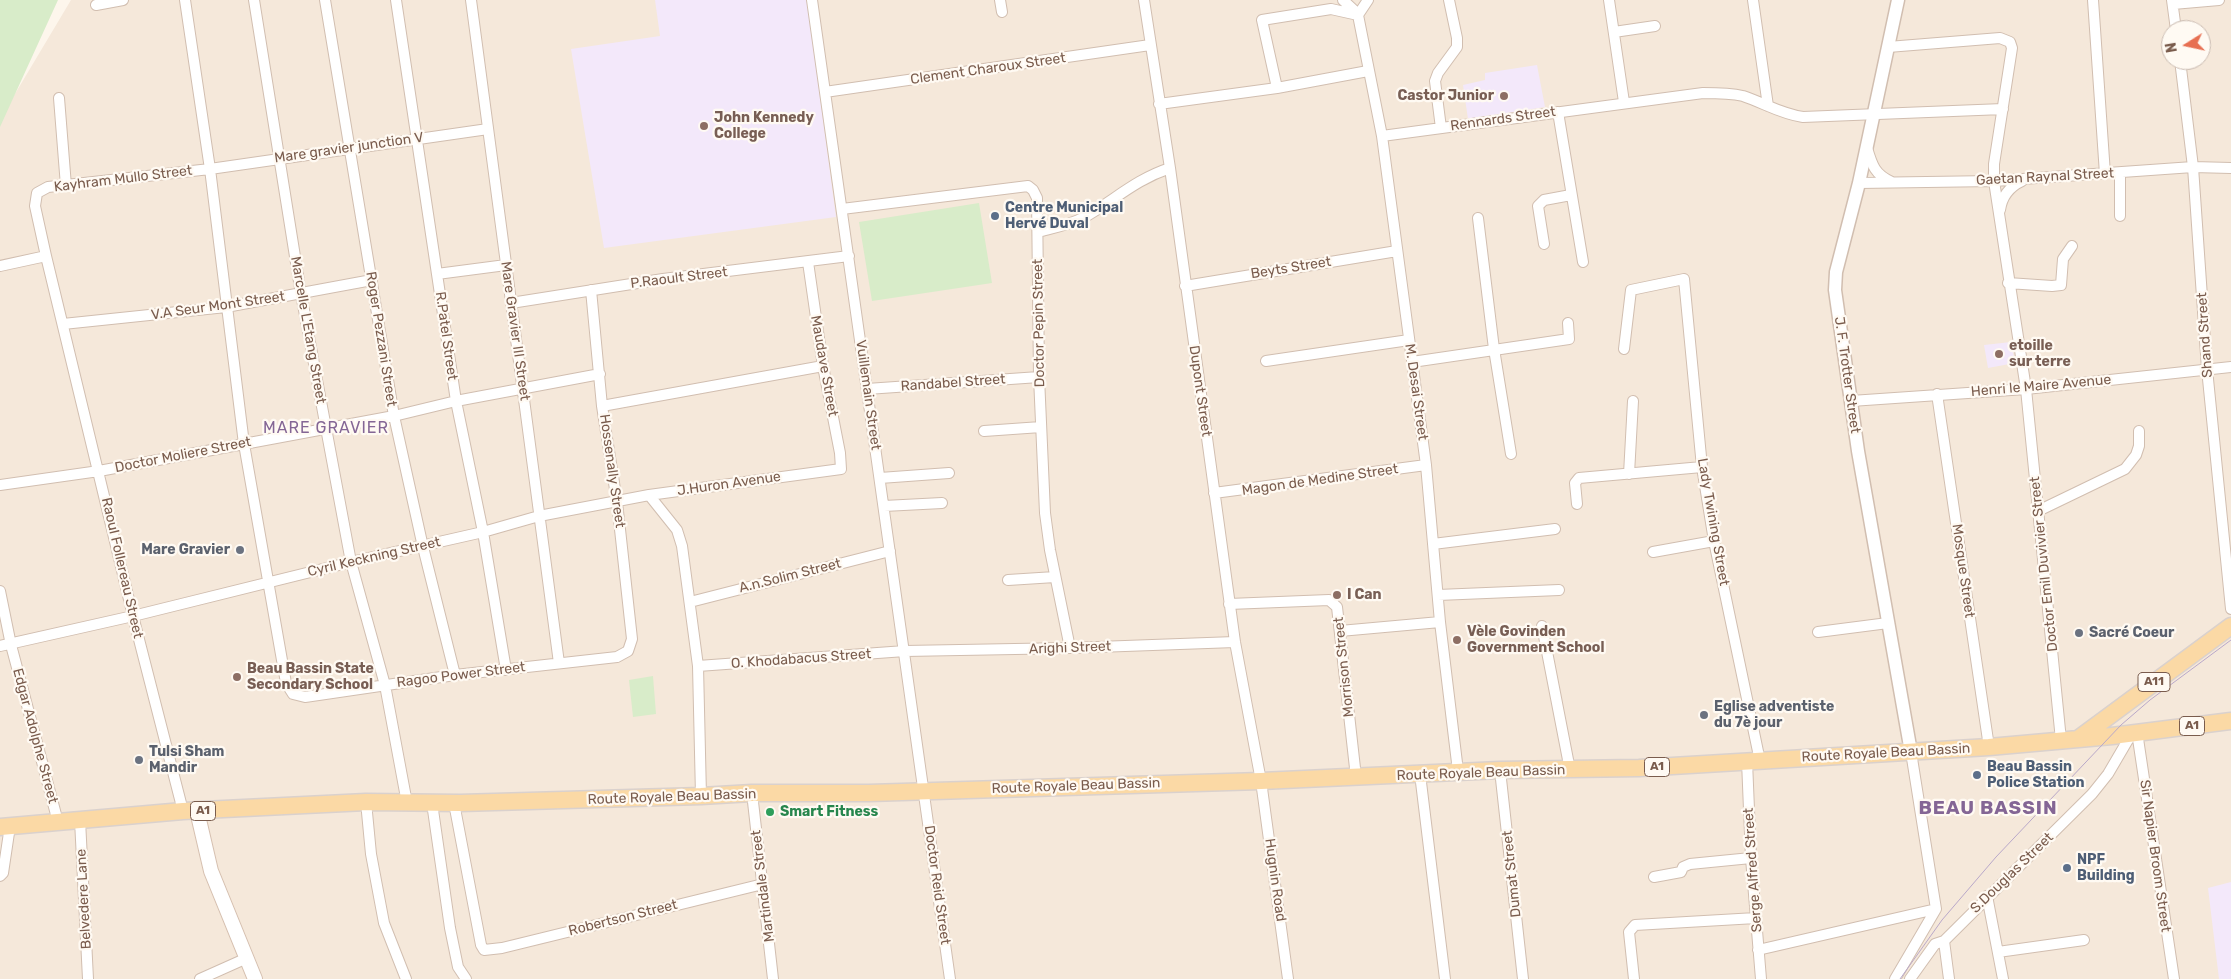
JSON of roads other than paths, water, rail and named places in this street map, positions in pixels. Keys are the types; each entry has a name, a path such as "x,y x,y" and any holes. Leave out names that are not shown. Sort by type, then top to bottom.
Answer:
{"main road":[{"name":"A11","path":"2070,739 2231,626"},
{"name":"A1","path":"2141,732 2230,724"},
{"name":"Route Royale Beau Bassin","path":"5,826 190,811 366,802 454,803 752,793 869,793 1262,781 1458,771 1570,770 1989,747 2141,732"},
{"path":"190,811 255,979"}],"street":[{"path":"96,4 123,0"},
{"path":"185,0 210,169 244,444 268,582"},
{"name":"Marcelle L'Etang Street","path":"254,0 301,294 351,562 385,685 407,803"},
{"name":"Roger Pezzani Street","path":"324,0 394,416 422,546 455,676"},
{"name":"R.Patel Street","path":"396,0 456,401 482,532 506,670"},
{"name":"Mare Gravier III Street","path":"471,0 559,663"},
{"name":"Vuillemain Street","path":"812,0 924,790"},
{"path":"1000,0 1002,12"},
{"name":"Dupont Street","path":"1144,0 1170,168 1234,642 1262,781"},
{"path":"1344,0 1358,15"},
{"path":"1358,15 1368,0"},
{"path":"1441,128 1435,81 1438,73 1456,47 1457,38 1449,0"},
{"path":"1609,0 1624,102"},
{"path":"1753,0 1768,106"},
{"name":"J. F. Trotter Street","path":"1898,0 1859,183 1836,272 1835,290 1858,451 1911,752"},
{"path":"2093,0 2105,174"},
{"path":"2175,20 2173,2 2219,0"},
{"path":"1276,88 1262,20 1331,9 1358,15"},
{"name":"M. Desai Street","path":"1358,15 1382,136 1426,465 1440,622 1458,771"},
{"path":"1614,32 1655,26"},
{"name":"Doctor Emil Duvivier Street","path":"1888,46 2000,38 2010,42 2012,55 1994,164 1994,181 2008,282 2026,389 2038,511 2070,739"},
{"name":"Clement Charoux Street","path":"825,92 1150,45"},
{"name":"Shand Street","path":"2181,70 2193,167 2207,369 2231,609"},
{"path":"1159,104 1276,88 1368,71"},
{"name":"Rennards Street","path":"1382,136 1624,102 1703,93 1724,93 1742,96 1790,115 1803,117 2003,109"},
{"path":"59,98 66,186"},
{"path":"1558,112 1583,262"},
{"name":"Mare gravier junction V","path":"210,169 488,129"},
{"path":"1866,147 1874,170 1882,178 1893,182"},
{"name":"Gaetan Raynal Street","path":"1859,183 1994,181 2193,167 2231,168"},
{"path":"1038,232 1061,227 1083,218 1149,175 1170,168"},
{"name":"Kayhram Mullo Street","path":"37,193 48,188 210,169"},
{"path":"2120,173 2120,216"},
{"path":"1999,216 2004,196 2010,188 2025,179"},
{"name":"Doctor Pepin Street","path":"842,209 1028,186 1034,190 1037,198 1039,377 1045,513 1070,648"},
{"name":"Raoul Follereau Street","path":"37,193 35,206 46,256 99,471 132,616 190,811"},
{"path":"1544,244 1538,206 1544,200 1571,194"},
{"path":"1478,218 1494,350 1511,454"},
{"path":"2008,282 2052,286 2061,285 2063,259 2072,246"},
{"name":"Beyts Street","path":"1185,286 1397,251"},
{"path":"0,266 46,256"},
{"name":"P.Raoult Street","path":"511,303 591,290 849,256"},
{"name":"Maudave Street","path":"808,262 823,366 840,453 841,469"},
{"path":"437,274 506,265"},
{"name":"Lady Twining Street","path":"1624,349 1630,290 1684,279 1702,467 1753,761"},
{"name":"V.A Seur Mont Street","path":"63,324 226,307 372,280"},
{"name":"Hossenally Street","path":"591,290 602,406 617,502 632,639 628,651"},
{"path":"1412,362 1568,339 1568,323"},
{"path":"1266,361 1409,340"},
{"path":"602,406 823,366"},
{"name":"Henri le Maire Avenue","path":"1851,401 2026,389 2231,367"},
{"name":"Doctor Moliere Street","path":"0,485 99,471 394,416 456,401 600,374"},
{"name":"Randabel Street","path":"868,389 1039,377"},
{"name":"Mosque Street","path":"1937,394 1989,747"},
{"path":"1629,474 1633,401"},
{"path":"984,431 1041,427"},
{"path":"2038,511 2125,469 2132,463 2136,455 2139,446 2139,431"},
{"name":"Magon de Medine Street","path":"1214,494 1426,465"},
{"path":"1578,504 1575,483 1579,478 1702,467"},
{"name":"J.Huron Avenue","path":"617,502 649,495 841,469"},
{"path":"880,478 948,474"},
{"path":"649,495 677,530 682,546 698,666 700,796"},
{"name":"Cyril Keckning Street","path":"0,646 482,532 539,516 617,502"},
{"path":"884,506 942,503"},
{"path":"1433,544 1555,529"},
{"path":"1653,552 1714,541"},
{"name":"A.n.Solim Street","path":"690,602 890,550"},
{"path":"1008,580 1056,577"},
{"name":"Ragoo Power Street","path":"268,582 286,683 293,694 305,697 455,676 617,657 628,651"},
{"path":"1438,595 1559,590"},
{"name":"Edgar Adolphe Street","path":"0,591 11,644 58,822"},
{"name":"Morrison Street","path":"1229,604 1329,600 1337,607 1356,777"},
{"path":"1340,632 1440,622"},
{"path":"1818,632 1888,624"},
{"path":"1542,626 1570,770"},
{"name":"Arighi Street","path":"905,651 1070,648 1234,642"},
{"name":"O. Khodabacus Street","path":"698,666 905,651"},
{"name":"S.Douglas Street","path":"1910,979 1935,944 1944,941 1987,896 2092,794 2141,732"},
{"name":"Sir Napier Broom Street","path":"2141,732 2174,979"},
{"path":"1895,979 1936,909 1911,752"},
{"name":"Serge Alfred Street","path":"1753,761 1751,858 1761,979"},
{"name":"Dumat Street","path":"1500,770 1524,979"},
{"path":"1420,774 1445,979"},
{"name":"Hugnin Road","path":"1262,781 1288,979"},
{"name":"Doctor Reid Street","path":"924,790 950,979"},
{"name":"Martindale Street","path":"752,793 773,979"},
{"path":"366,802 371,854 384,923 406,979"},
{"path":"432,803 450,928 458,967 466,979"},
{"name":"Robertson Street","path":"454,803 484,950 490,951 762,884"},
{"name":"Belvedere Lane","path":"80,820 88,979"},
{"path":"0,876 3,873 5,826"},
{"path":"1654,878 1678,873 1690,864 1751,858"},
{"path":"1987,896 2004,979"},
{"path":"1758,950 1936,909"},
{"path":"1634,979 1628,932 1635,925 1756,918"},
{"path":"1998,952 2084,940"},
{"path":"1944,941 1949,979"},
{"path":"200,979 247,958"}],"tram line":[{"path":"1900,979 1942,920 1996,857 2121,725 2150,700 2231,640"}],"place":[{"name":"Castor Junior","path":"1504,96"},
{"name":"John Kennedy College","path":"704,126"},
{"name":"Centre Municipal Hervé Duval","path":"995,216"},
{"name":"etoille sur terre","path":"1999,354"},
{"name":"Mare Gravier","path":"240,550"},
{"name":"I Can","path":"1337,595"},
{"name":"Sacré Coeur","path":"2079,633"},
{"name":"Vèle Govinden Government School","path":"1457,640"},
{"name":"Beau Bassin State Secondary School","path":"237,677"},
{"name":"Eglise adventiste du 7è jour","path":"1704,715"},
{"name":"Tulsi Sham Mandir","path":"139,760"},
{"name":"Beau Bassin Police Station","path":"1977,775"},
{"name":"Smart Fitness","path":"770,812"},
{"name":"NPF Building","path":"2067,868"}],"district":[{"name":"MARE GRAVIER","path":"326,428"},
{"name":"BEAU BASSIN","path":"1988,809"}]}
